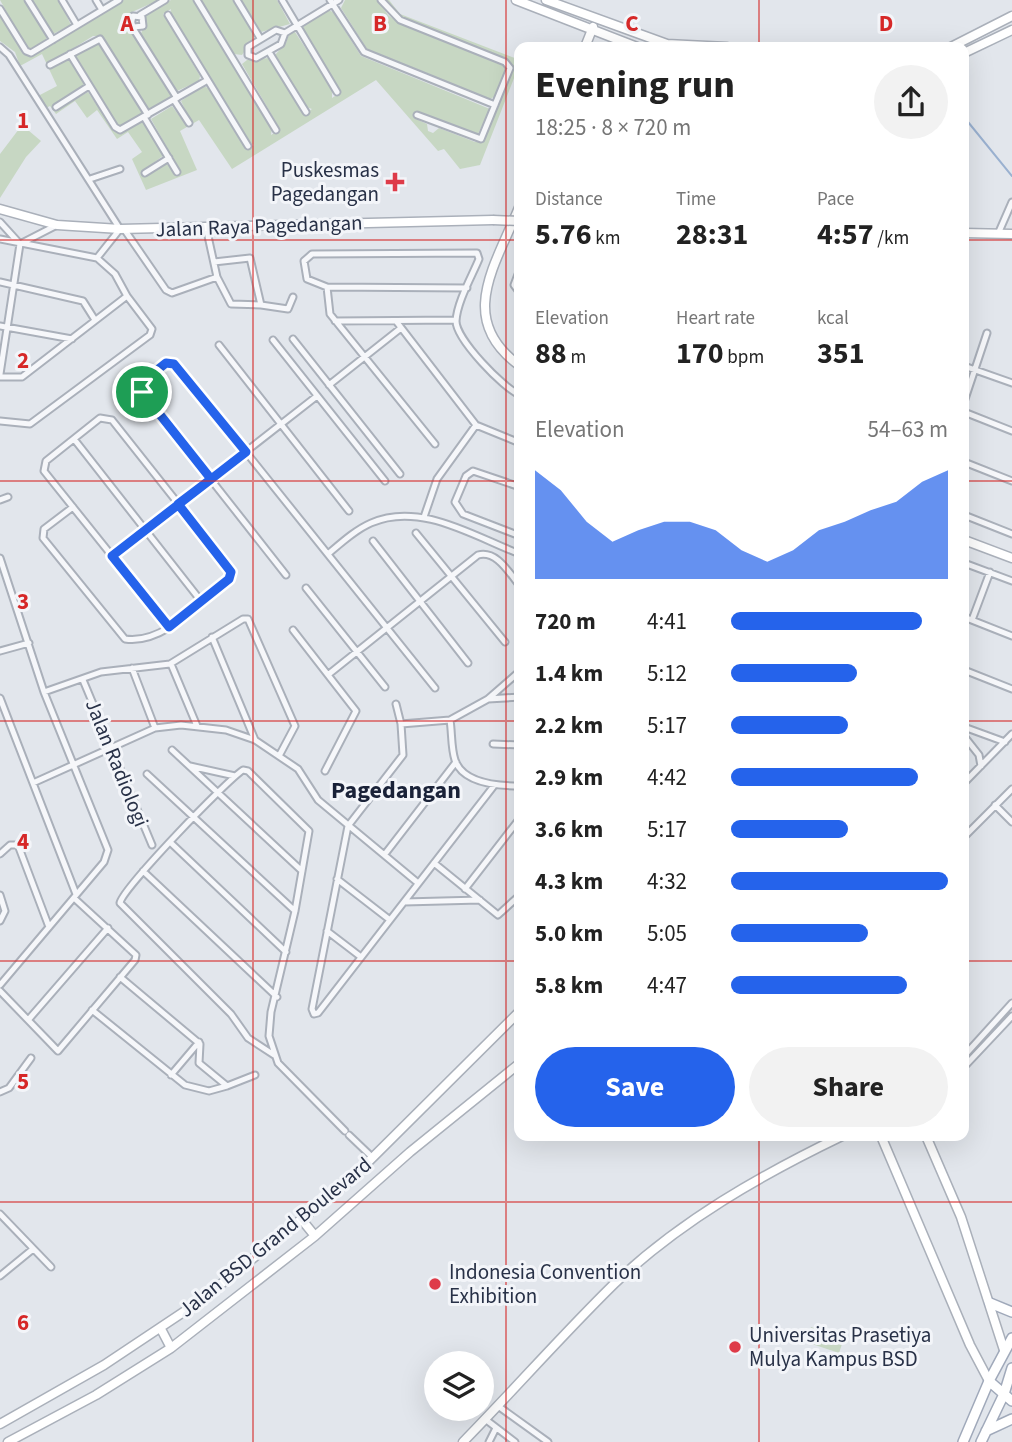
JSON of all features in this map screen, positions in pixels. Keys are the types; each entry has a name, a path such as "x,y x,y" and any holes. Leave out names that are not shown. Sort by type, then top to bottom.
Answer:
{"main road":[{"path":"516,0 623,42"},
{"path":"546,0 661,42"},
{"path":"961,42 1012,16"},
{"path":"586,42 596,19"},
{"path":"969,50 1012,30"},
{"name":"Jalan Raya Pagedangan","path":"0,209 57,225 122,229 514,221"},
{"path":"514,220 484,295 488,332 501,352 514,362"},
{"path":"969,233 1012,234"},
{"path":"969,542 1012,558"},
{"name":"Jalan BSD Grand Boulevard","path":"0,1423 161,1329 302,1220 372,1157 514,1017"},
{"name":"Jalan BSD Grand Boulevard","path":"8,1442 96,1395 172,1348 315,1236 410,1152 514,1068"},
{"path":"494,1410 616,1282 724,1199 775,1168 832,1141"},
{"path":"883,1141 970,1345 989,1381 1012,1401"},
{"path":"928,1141 961,1217 1012,1366 1004,1394 981,1442"},
{"path":"302,1220 315,1236"},
{"path":"990,1303 1012,1312"},
{"path":"161,1329 172,1348"},
{"path":"963,1442 1004,1349 1012,1338"},
{"path":"986,1431 1012,1419"},
{"path":"463,1442 483,1421"}],"street":[{"path":"28,0 53,40"},
{"path":"62,0 77,25"},
{"path":"96,0 102,10"},
{"path":"0,9 27,52 53,40 119,0"},
{"path":"165,0 131,18 189,123"},
{"path":"197,0 276,130"},
{"path":"237,0 260,38"},
{"path":"282,0 337,92"},
{"path":"382,0 400,20 508,63 509,71 484,135 479,139 417,115"},
{"path":"248,55 256,58 284,42 285,33 334,1 364,52 495,105"},
{"path":"167,15 248,146"},
{"path":"248,55 248,47 260,38 276,30 285,33"},
{"path":"50,65 100,39 177,172"},
{"path":"0,47 9,55 122,229 169,293 195,287 217,276"},
{"path":"269,51 306,112"},
{"path":"70,54 117,129 146,116 206,81"},
{"path":"236,62 248,55"},
{"path":"56,107 89,86"},
{"path":"431,131 434,122"},
{"path":"145,173 169,158"},
{"path":"90,179 120,169"},
{"path":"998,234 1012,202"},
{"path":"0,222 20,244"},
{"path":"20,244 57,225"},
{"path":"206,227 217,276 231,304 288,309 293,297"},
{"path":"97,258 122,229"},
{"path":"0,239 97,258 115,274 127,296 152,329 150,335 30,424 0,421"},
{"path":"20,244 0,376 22,377 127,296"},
{"path":"467,288 327,287 307,279 304,261 307,256 474,251 480,258 456,320 458,332 500,383 514,391"},
{"path":"214,262 250,258 261,305"},
{"path":"0,282 83,301 95,320"},
{"path":"327,287 327,306 335,321 435,444"},
{"path":"335,321 456,320"},
{"path":"396,321 476,425 514,441"},
{"path":"0,326 72,339"},
{"path":"329,385 401,328"},
{"path":"969,389 987,333"},
{"path":"293,339 400,474"},
{"path":"273,340 385,481"},
{"path":"219,345 349,511"},
{"path":"286,575 142,392 141,383 166,363 177,366 435,688"},
{"path":"969,368 1012,383"},
{"path":"112,556 317,396"},
{"path":"969,414 1012,431"},
{"path":"73,507 44,529 43,534 125,639 153,637 169,627 229,579 231,572 112,420 100,418 44,465 44,471 73,507 169,627"},
{"path":"424,517 439,476 476,425"},
{"path":"74,439 201,601"},
{"path":"969,464 1012,481"},
{"path":"514,485 473,471 466,476 455,502 463,514 514,535"},
{"path":"0,500 8,497"},
{"path":"328,554 374,522 401,515 424,517 514,552"},
{"path":"969,517 1012,534"},
{"path":"416,533 505,642"},
{"path":"373,541 468,663"},
{"path":"330,674 478,555 487,553 495,557 514,579"},
{"path":"0,558 44,692 108,850 104,862 75,896 49,927 0,988 58,1051 136,955 75,896 0,698"},
{"path":"969,565 1012,581"},
{"path":"972,620 990,572"},
{"path":"306,588 385,687"},
{"path":"44,692 101,673 171,664 243,619 252,622 295,726 279,755"},
{"path":"969,619 1012,636"},
{"path":"293,630 330,674 356,711 326,771"},
{"path":"212,637 255,740"},
{"path":"0,651 29,643"},
{"path":"171,664 197,726"},
{"path":"132,668 155,728"},
{"path":"969,672 1012,689"},
{"path":"401,724 450,720 488,699 514,676"},
{"name":"Jalan Radiologi","path":"83,680 152,845"},
{"path":"488,699 514,697"},
{"path":"396,704 401,724 403,755 348,826 312,1009 314,1014 318,1013 492,787"},
{"path":"0,723 8,719"},
{"path":"450,720 456,762 492,787 514,786"},
{"path":"33,783 155,728 197,726 255,740 305,776 318,800 418,883"},
{"path":"969,729 1005,742"},
{"path":"969,778 1012,734"},
{"path":"969,742 979,755 981,766"},
{"path":"493,744 514,745"},
{"path":"172,750 302,871"},
{"path":"384,854 456,762"},
{"path":"188,765 235,776"},
{"path":"274,1055 270,1029 295,911 307,828 248,771 243,770 143,871 122,896 122,905 231,1014 248,1038 274,1055 285,1072 372,1157"},
{"path":"147,774 295,911"},
{"path":"969,832 1012,789"},
{"path":"995,805 1012,822"},
{"path":"465,889 514,826"},
{"path":"171,843 286,952"},
{"path":"0,854 10,845 18,845 49,927"},
{"path":"434,863 500,916 514,901"},
{"path":"143,871 276,997"},
{"path":"337,879 390,920"},
{"path":"0,895 2,919"},
{"path":"404,902 480,900"},
{"path":"29,1019 108,928"},
{"path":"327,931 361,957"},
{"path":"120,977 199,1042 202,1047 199,1063 227,1086"},
{"path":"969,1052 1012,1003"},
{"path":"92,1010 171,1075 194,1090 209,1091 255,1075"},
{"path":"969,1062 1012,1016"},
{"path":"171,1075 199,1042"},
{"path":"974,1047 980,1052"},
{"path":"0,1092 9,1088 31,1058"},
{"path":"0,1214 51,1267"},
{"path":"0,1276 33,1249"},
{"path":"498,1406 548,1442"},
{"path":"487,1421 515,1442"},
{"path":"489,1442 496,1428"}],"green space":[{"path":"0,0 25,0 47,36 46,40 28,50"},
{"path":"32,0 59,0 71,25 53,34"},
{"path":"124,0 159,0 132,12 127,20 171,94 169,99 148,109 101,36 93,36 48,64 51,68 69,60 84,83 82,88 53,105 56,110 88,92 115,132 122,132 140,122 145,123 164,155 143,171 145,175 166,163 176,174 180,171 151,119 172,106 186,125 191,122 181,101 203,86 208,88 246,150 254,145 248,142 170,15 171,9 163,14 200,76 199,81 177,91 141,34 147,13 171,0 193,0 272,128 271,135 280,129 242,64 247,60 269,58 305,114 312,109 306,107 275,55 286,43 289,34 295,32 332,89 332,98 341,92 303,29 305,24 328,10 333,12 361,56 490,109 477,136 416,112 414,118 427,124 428,131 433,133 439,128 475,142 484,140 513,66 507,59 401,17 385,0 389,0 400,14 514,58 514,78 480,165 460,169 444,149 438,151 376,80 232,169 199,120 180,131 197,170 146,190 132,159 142,152 128,132 117,139 97,110 87,118 75,101 56,114 50,106 46,108 38,96 57,86 42,54 20,66 15,52 0,41 0,15 23,52 30,56"},
{"path":"201,0 234,0 255,36 242,55 234,54"},
{"path":"240,0 277,0 290,24 261,32"},
{"path":"345,0 378,0 388,15 400,24 504,65 506,71 496,96 490,99 367,49 341,8"},
{"path":"99,41 141,109 141,114 121,127 76,56"},
{"path":"22,125 41,141 26,157 0,198 0,154"},
{"path":"811,1327 844,1338 839,1353 806,1342"}],"waterway":[{"path":"969,123 1012,176"}],"place":[{"name":"Puskesmas Pagedangan","path":"395,182"},
{"name":"Indonesia Convention Exhibition","path":"435,1284"},
{"name":"Universitas Prasetiya Mulya Kampus BSD","path":"735,1347"}],"district":[{"name":"Pagedangan","path":"396,790"}],"route":[{"path":"142,392 140,387 145,379 166,363 174,364 246,452 211,479 178,504 112,556 169,627 229,579 231,572 178,504 211,479 142,392"}]}
